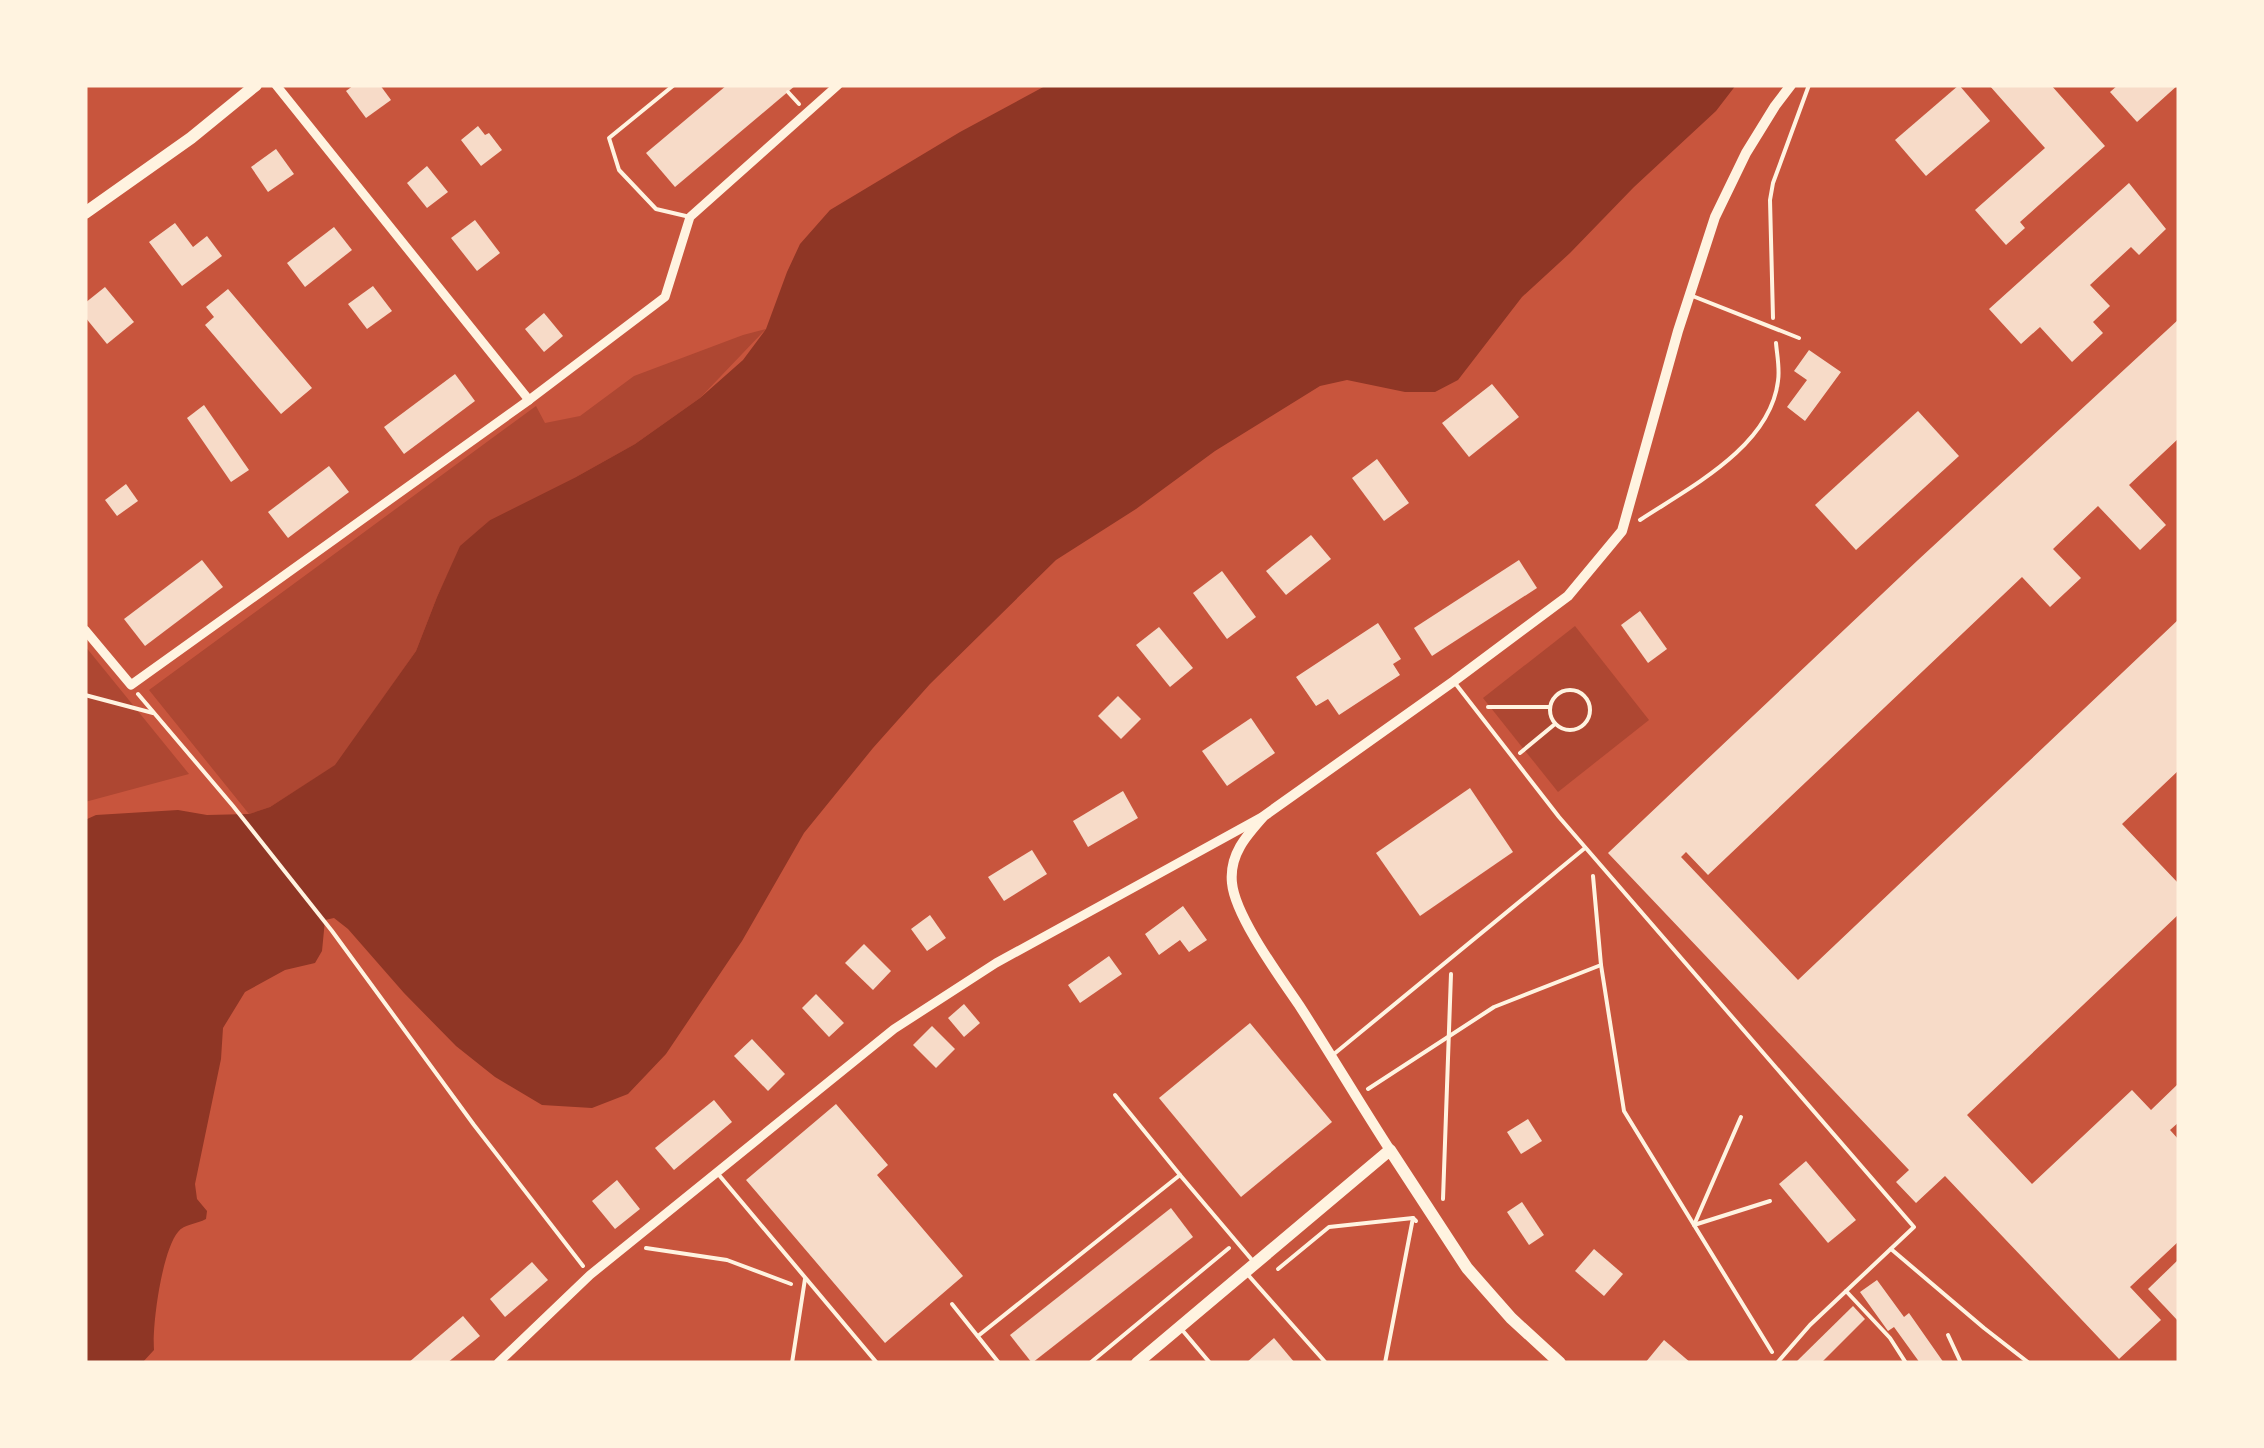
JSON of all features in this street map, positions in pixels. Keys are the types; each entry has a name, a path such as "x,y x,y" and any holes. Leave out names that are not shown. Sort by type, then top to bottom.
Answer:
{"main road":[{"path":"85,213 191,138 256,85"},
{"path":"1137,1363 1390,1150 1467,1268 1511,1318 1560,1363"}],"street":[{"path":"276,85 529,400"},
{"path":"85,630 131,685 529,400 664,297 690,217 838,85"},
{"path":"498,1363 590,1276 894,1029 996,963 1264,816 1568,596 1622,532 1716,217 1746,152 1792,85"},
{"path":"1264,816 1233,860 1236,900 1264,952 1390,1150"}],"lane":[{"path":"674,85 609,138 620,170 656,209 690,217"},
{"path":"1690,294 1800,338"},
{"path":"1454,681 1585,848 1914,1227 1810,1325 1778,1362"},
{"path":"1331,1056 1585,848"},
{"path":"1115,1096 1236,1242 1250,1268 1326,1363"},
{"path":"717,1172 877,1363"},
{"path":"978,1336 1180,1175"},
{"path":"1891,1248 2029,1362"},
{"path":"792,1363 805,1277"},
{"path":"561,1286 569,1296"},
{"path":"1846,1291 1890,1338 1906,1363"},
{"path":"952,1304 999,1363"},
{"path":"1180,1328 1210,1363"}],"path":[{"path":"1622,532 1730,459 1762,424 1779,380 1770,200 1809,85"},
{"path":"131,685 332,931 583,1266"},
{"path":"1565,689 1578,690 1588,698 1592,710 1588,721 1578,729 1566,730 1555,724 1550,716 1554,696 1565,689"},
{"path":"85,695 156,714"},
{"path":"1474,707 1550,708"},
{"path":"1513,758 1555,724"},
{"path":"1592,855 1601,965 1624,1111 1778,1362"},
{"path":"1443,1199 1452,957"},
{"path":"1368,1090 1494,1006 1601,965"},
{"path":"1694,1225 1741,1118"},
{"path":"1694,1225 1770,1201"},
{"path":"1414,1218 1424,1232"},
{"path":"1278,1269 1329,1227 1414,1218"},
{"path":"1385,1363 1414,1218"},
{"path":"1090,1363 1236,1242"},
{"path":"643,1248 727,1260 805,1290"},
{"path":"1948,1335 1961,1363"}],"shaded area":[{"path":"1047,85 1736,85 1716,111 1522,297 1458,380 1435,392 1405,392 1347,380 1320,386 1215,451 1136,509 1056,560 930,684 804,833 742,941 666,1054 628,1094 592,1108 542,1105 495,1077 456,1046 348,929 334,918 325,920 322,951 315,963 285,970 245,992 223,1028 221,1059 195,1184 197,1199 207,1211 206,1219 181,1229 172,1242 159,1289 154,1350 142,1363 85,1363 85,820 96,815 178,810 207,815 249,814 270,807 335,765 416,651 460,546 490,520 635,444 700,398 743,360 766,329 800,244 830,210"},
{"path":"766,329 700,398 635,444 490,520 461,546 416,651 336,765 270,807 249,814 149,690 536,406 545,423 580,416 634,376"},
{"path":"1575,626 1649,720 1558,792 1483,698"},
{"path":"85,646 189,774 85,802"}],"building":[{"path":"354,85 380,85 391,100 366,118 346,91"},
{"path":"727,85 796,85 675,187 646,153"},
{"path":"1959,85 1990,121 1926,176 1895,140"},
{"path":"1989,85 2051,85 2105,146 2020,222 2025,228 2006,245 1975,210 2045,148"},
{"path":"2118,85 2178,85 2137,122 2110,92"},
{"path":"478,126 502,150 481,166 461,140"},
{"path":"276,149 294,174 268,192 251,167"},
{"path":"427,166 448,192 427,208 407,183"},
{"path":"2129,183 2166,229 2139,255 2131,247 2090,285 2110,306 2093,322 2103,333 2072,362 2040,327 2021,344 1989,309"},
{"path":"475,220 500,253 477,271 451,238"},
{"path":"175,223 193,247 207,236 222,256 182,286 149,242"},
{"path":"334,227 352,250 305,287 287,263"},
{"path":"373,286 392,311 367,329 348,304"},
{"path":"105,287 134,322 107,344 85,317 85,303"},
{"path":"228,289 312,388 281,414 205,325 214,317 206,307"},
{"path":"544,313 563,336 544,352 525,329"},
{"path":"2179,319 2179,438 2129,485 2166,525 2140,550 2098,506 2053,549 2081,578 2050,607 2022,577 1708,875 1686,852 1681,857 1798,980 2179,619 2179,770 2122,824 2179,884 2179,914 1967,1115 2032,1184 2132,1090 2151,1110 2179,1083 2179,1122 2170,1130 2179,1140 2179,1241 2130,1287 2161,1320 2119,1359 1945,1176 1916,1203 1896,1182 1909,1170 1608,853"},
{"path":"1809,350 1841,372 1805,421 1787,407 1807,380 1794,371"},
{"path":"455,374 475,401 404,454 384,427"},
{"path":"1492,384 1519,417 1469,457 1442,423"},
{"path":"204,405 249,470 231,482 187,418"},
{"path":"1918,411 1959,456 1856,550 1815,505"},
{"path":"1377,459 1409,503 1384,521 1352,478"},
{"path":"329,466 349,492 288,538 268,512"},
{"path":"126,484 138,501 117,516 105,500"},
{"path":"1311,535 1331,559 1286,595 1266,571"},
{"path":"202,560 223,587 145,646 124,619"},
{"path":"1519,560 1537,588 1432,656 1414,628"},
{"path":"1222,571 1256,617 1227,639 1193,593"},
{"path":"1640,611 1667,649 1648,663 1621,625"},
{"path":"1378,623 1401,659 1393,664 1400,675 1339,715 1328,699 1316,706 1296,677"},
{"path":"1159,627 1193,668 1170,687 1136,645"},
{"path":"1118,696 1141,719 1121,739 1098,716"},
{"path":"1251,718 1275,753 1227,786 1202,751"},
{"path":"1470,788 1513,852 1420,916 1376,853"},
{"path":"1123,791 1138,818 1088,847 1073,821"},
{"path":"1032,850 1047,874 1004,901 988,877"},
{"path":"1183,906 1207,940 1189,952 1180,940 1159,955 1145,934"},
{"path":"930,915 946,938 927,951 911,929"},
{"path":"864,944 891,971 873,990 845,963"},
{"path":"1109,956 1122,974 1080,1003 1068,985"},
{"path":"816,994 844,1023 829,1037 802,1008"},
{"path":"964,1004 980,1023 964,1037 948,1018"},
{"path":"1250,1023 1332,1122 1241,1197 1159,1098"},
{"path":"932,1026 955,1049 936,1068 913,1045"},
{"path":"752,1039 785,1074 768,1091 734,1056"},
{"path":"714,1100 732,1122 674,1170 655,1148"},
{"path":"836,1104 888,1165 877,1175 963,1276 885,1343 746,1180"},
{"path":"1528,1119 1542,1141 1521,1154 1507,1132"},
{"path":"1806,1161 1856,1220 1828,1243 1779,1184"},
{"path":"617,1180 640,1209 615,1229 592,1201"},
{"path":"1522,1202 1544,1235 1529,1245 1507,1212"},
{"path":"1171,1208 1193,1237 1032,1363 1010,1335"},
{"path":"1594,1249 1623,1274 1604,1296 1575,1271"},
{"path":"2179,1259 2179,1322 2148,1289"},
{"path":"532,1262 548,1280 505,1317 490,1299"},
{"path":"1877,1280 1904,1317 1909,1313 1944,1363 1920,1363 1894,1327 1888,1331 1860,1292"},
{"path":"1853,1306 1865,1319 1821,1363 1795,1363"},
{"path":"463,1316 480,1336 447,1363 408,1363"},
{"path":"1274,1338 1295,1363 1246,1363"},
{"path":"1664,1340 1691,1363 1645,1363"}]}
